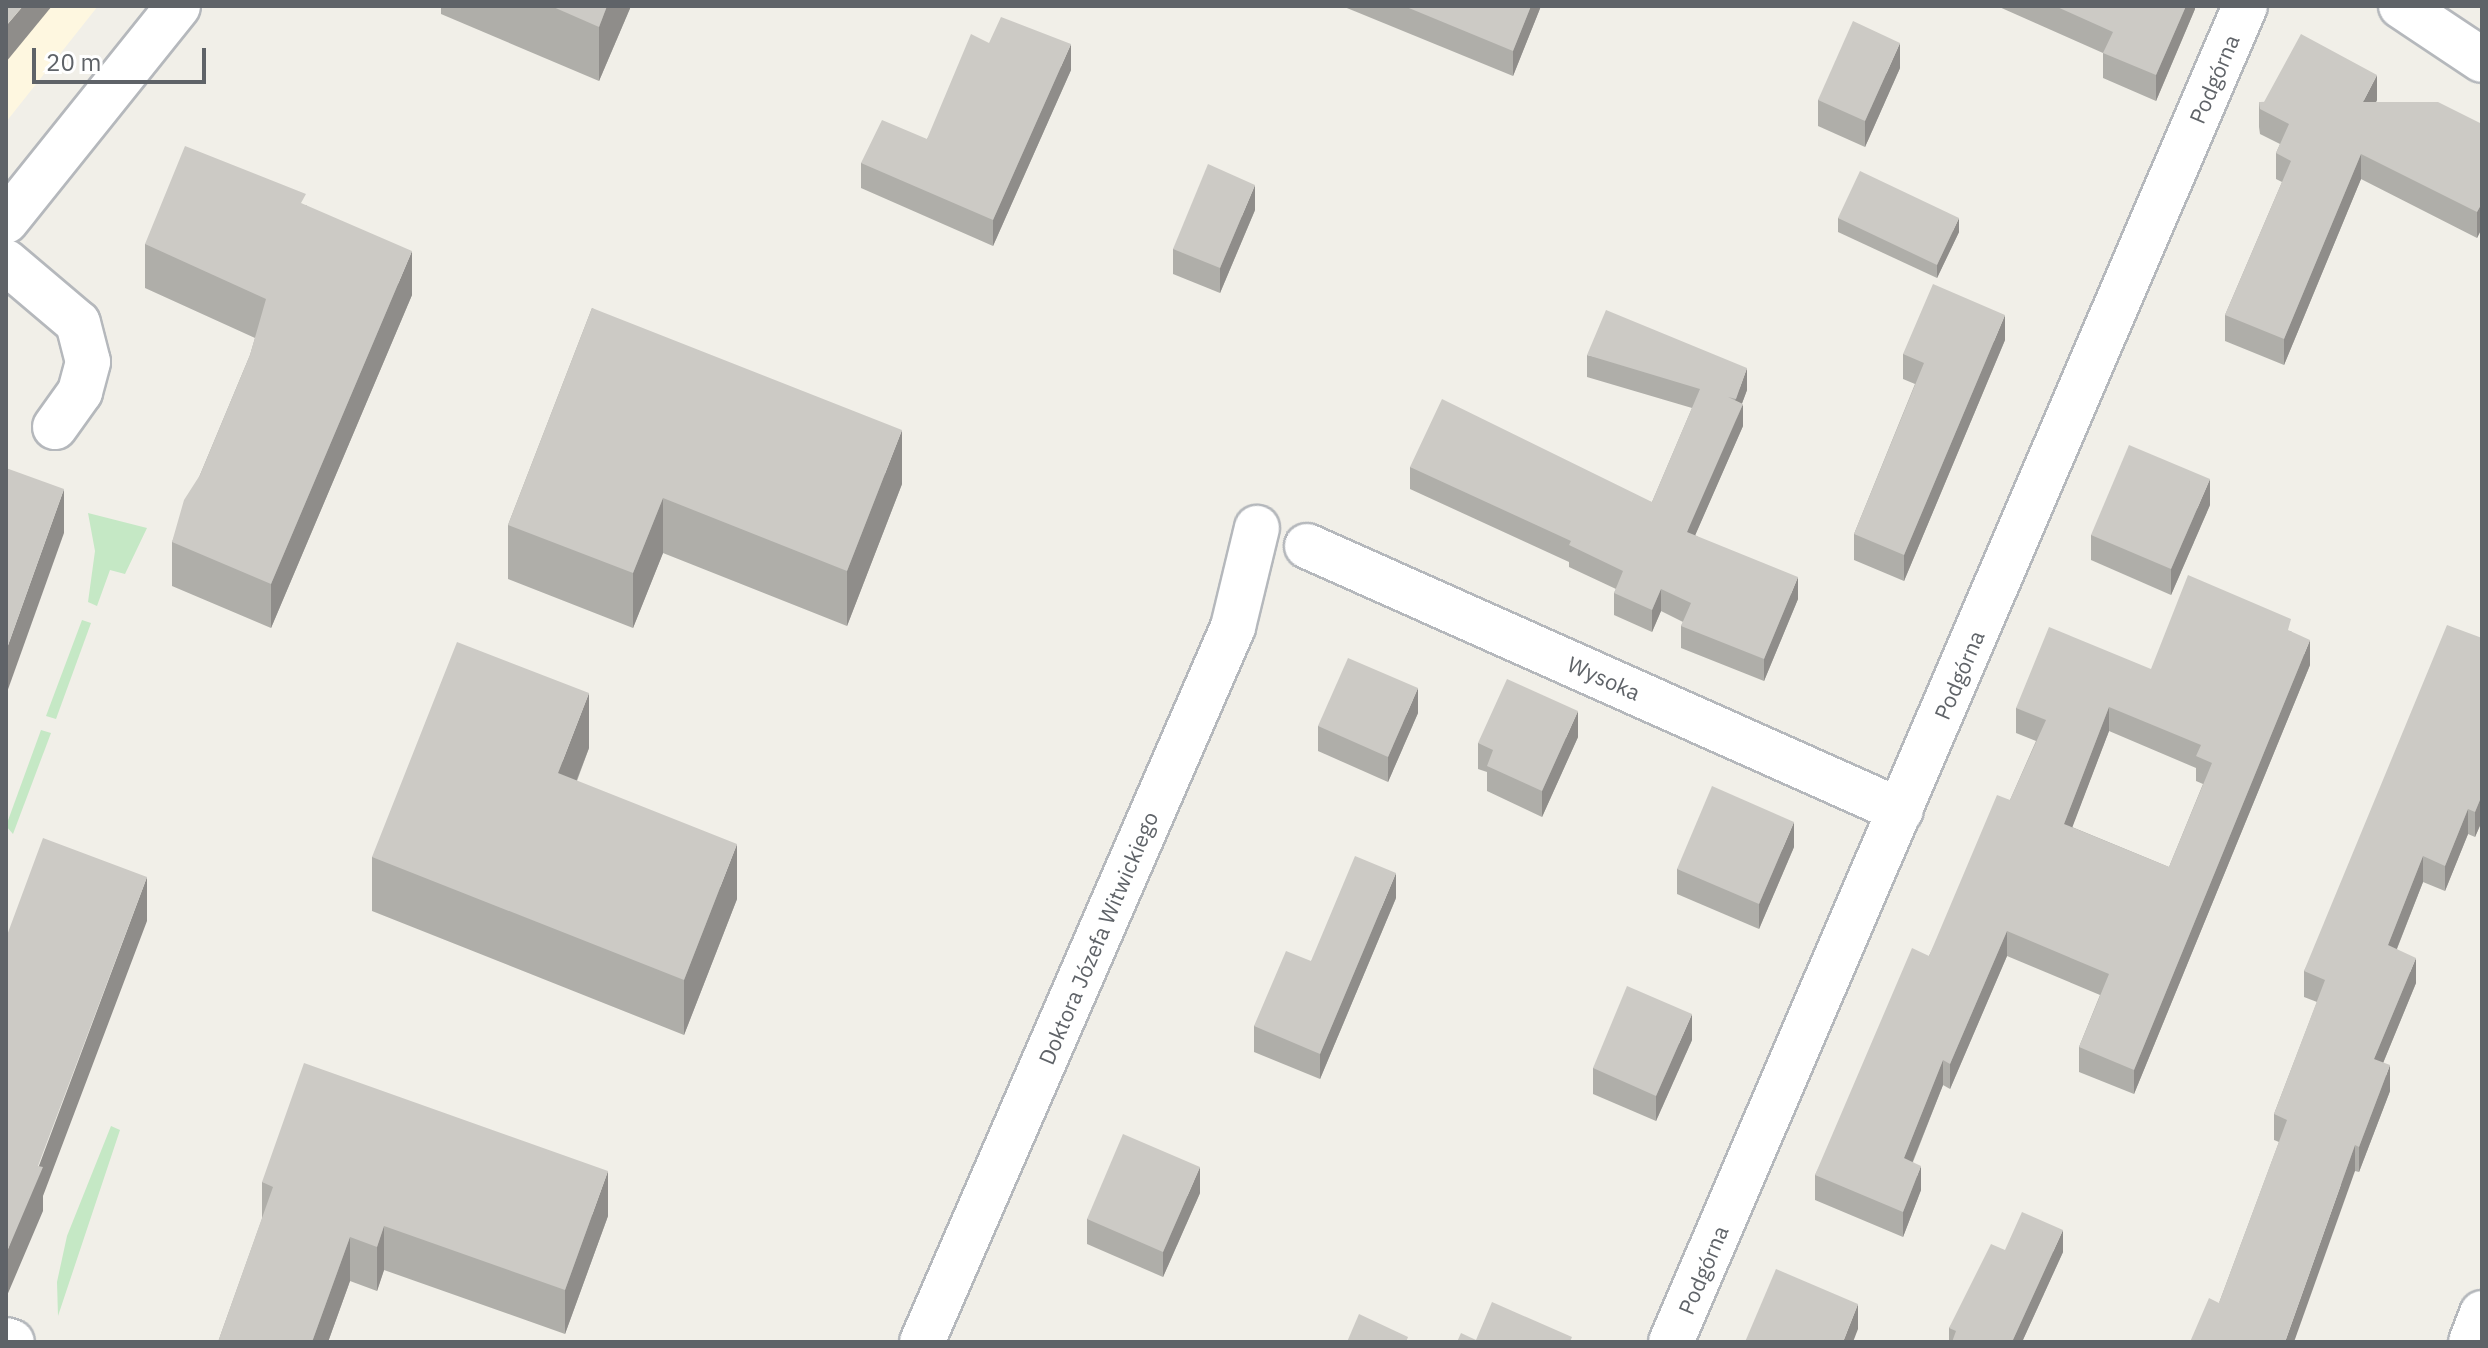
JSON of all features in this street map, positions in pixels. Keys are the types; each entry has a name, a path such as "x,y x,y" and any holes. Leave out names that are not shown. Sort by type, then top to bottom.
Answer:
{"street":[{"name":"Podgórna","path":"1671,1342 2245,6"},
{"path":"2401,6 2482,60"},
{"path":"6,221 170,9"},
{"path":"6,262 78,323 88,362 80,392 55,427"},
{"name":"Doktora Józefa Witwickiego","path":"922,1342 1233,627 1257,528"},
{"name":"Wysoka","path":"1307,546 1901,811"},
{"path":"2471,1342 2482,1313"},
{"path":"6,1340 12,1342"}],"shaded area":[{"path":"6,6 98,6 6,122"}],"green space":[{"path":"88,513 147,528 125,574 110,570 97,606 88,602 95,551"},
{"path":"82,620 91,623 56,719 46,716"},
{"path":"41,730 51,733 13,834 6,826"},
{"path":"111,1126 120,1130 58,1316 57,1282 67,1236"}],"building":[{"path":"6,6 23,6 6,26"},
{"path":"551,6 607,6 599,27"},
{"path":"1404,6 1531,6 1513,51"},
{"path":"2055,6 2186,6 2156,75 2103,53 2113,32"},
{"path":"1001,17 1071,44 993,220 861,163 882,120 927,139 971,34 989,43"},
{"path":"1853,21 1900,43 1865,121 1818,100"},
{"path":"2301,34 2377,75 2363,102 2438,102 2482,124 2482,203 2477,212 2361,154 2284,339 2225,315 2291,161 2276,153 2289,124 2260,109 2259,102 2264,102"},
{"path":"185,146 306,194 301,203 412,251 271,584 172,542 184,500 200,475 250,355 266,299 145,244"},
{"path":"1208,164 1255,185 1220,268 1173,249"},
{"path":"1860,171 1959,218 1937,265 1838,218"},
{"path":"1933,284 2005,315 1904,555 1854,534 1924,363 1903,354"},
{"path":"592,308 902,430 847,571 663,498 633,573 508,525"},
{"path":"1606,310 1747,368 1736,399 1728,397 1743,404 1687,532 1798,577 1764,659 1681,626 1691,603 1661,589 1652,610 1614,593 1623,571 1569,545 1571,541 1410,467 1442,399 1652,502 1700,389 1587,355"},
{"path":"2129,445 2210,479 2171,569 2091,535"},
{"path":"6,468 64,489 6,651"},
{"path":"2188,575 2291,619 2288,630 2310,640 2134,1070 2079,1047 2109,974 2007,931 1950,1064 1943,1060 1904,1158 1921,1166 1903,1212 1815,1175 1912,948 1929,956 1997,795 2010,800 2046,720 2016,708 2049,627 2151,669","holes":["2109,707 2201,745 2196,756 2212,763 2169,867 2064,824"]},
{"path":"2447,625 2482,638 2482,795 2475,812 2468,809 2445,866 2423,856 2388,945 2416,958 2374,1059 2390,1065 2359,1147 2355,1145 2285,1342 2190,1342 2209,1298 2219,1303 2287,1120 2274,1114 2325,980 2304,971"},
{"path":"457,642 589,693 558,773 737,844 684,980 372,857"},
{"path":"1348,658 1418,688 1388,757 1318,726"},
{"path":"1507,679 1578,711 1542,791 1487,766 1493,750 1478,743"},
{"path":"1712,786 1794,822 1759,904 1677,869"},
{"path":"43,838 147,877 38,1166 43,1167 6,1254 6,938"},
{"path":"1355,856 1396,873 1320,1054 1254,1026 1286,951 1311,961"},
{"path":"1627,986 1692,1014 1656,1096 1593,1068"},
{"path":"304,1063 608,1171 565,1290 384,1226 377,1247 350,1237 312,1342 218,1342 273,1187 262,1182"},
{"path":"1123,1134 1200,1167 1163,1252 1087,1219"},
{"path":"2022,1212 2063,1230 2012,1342 1952,1342 1956,1331 1949,1328 1991,1244 2005,1250"},
{"path":"1776,1269 1858,1304 1843,1342 1745,1342"},
{"path":"1492,1302 1572,1337 1570,1342 1457,1342 1461,1333 1476,1340"},
{"path":"1359,1314 1408,1337 1406,1342 1347,1342"}]}
